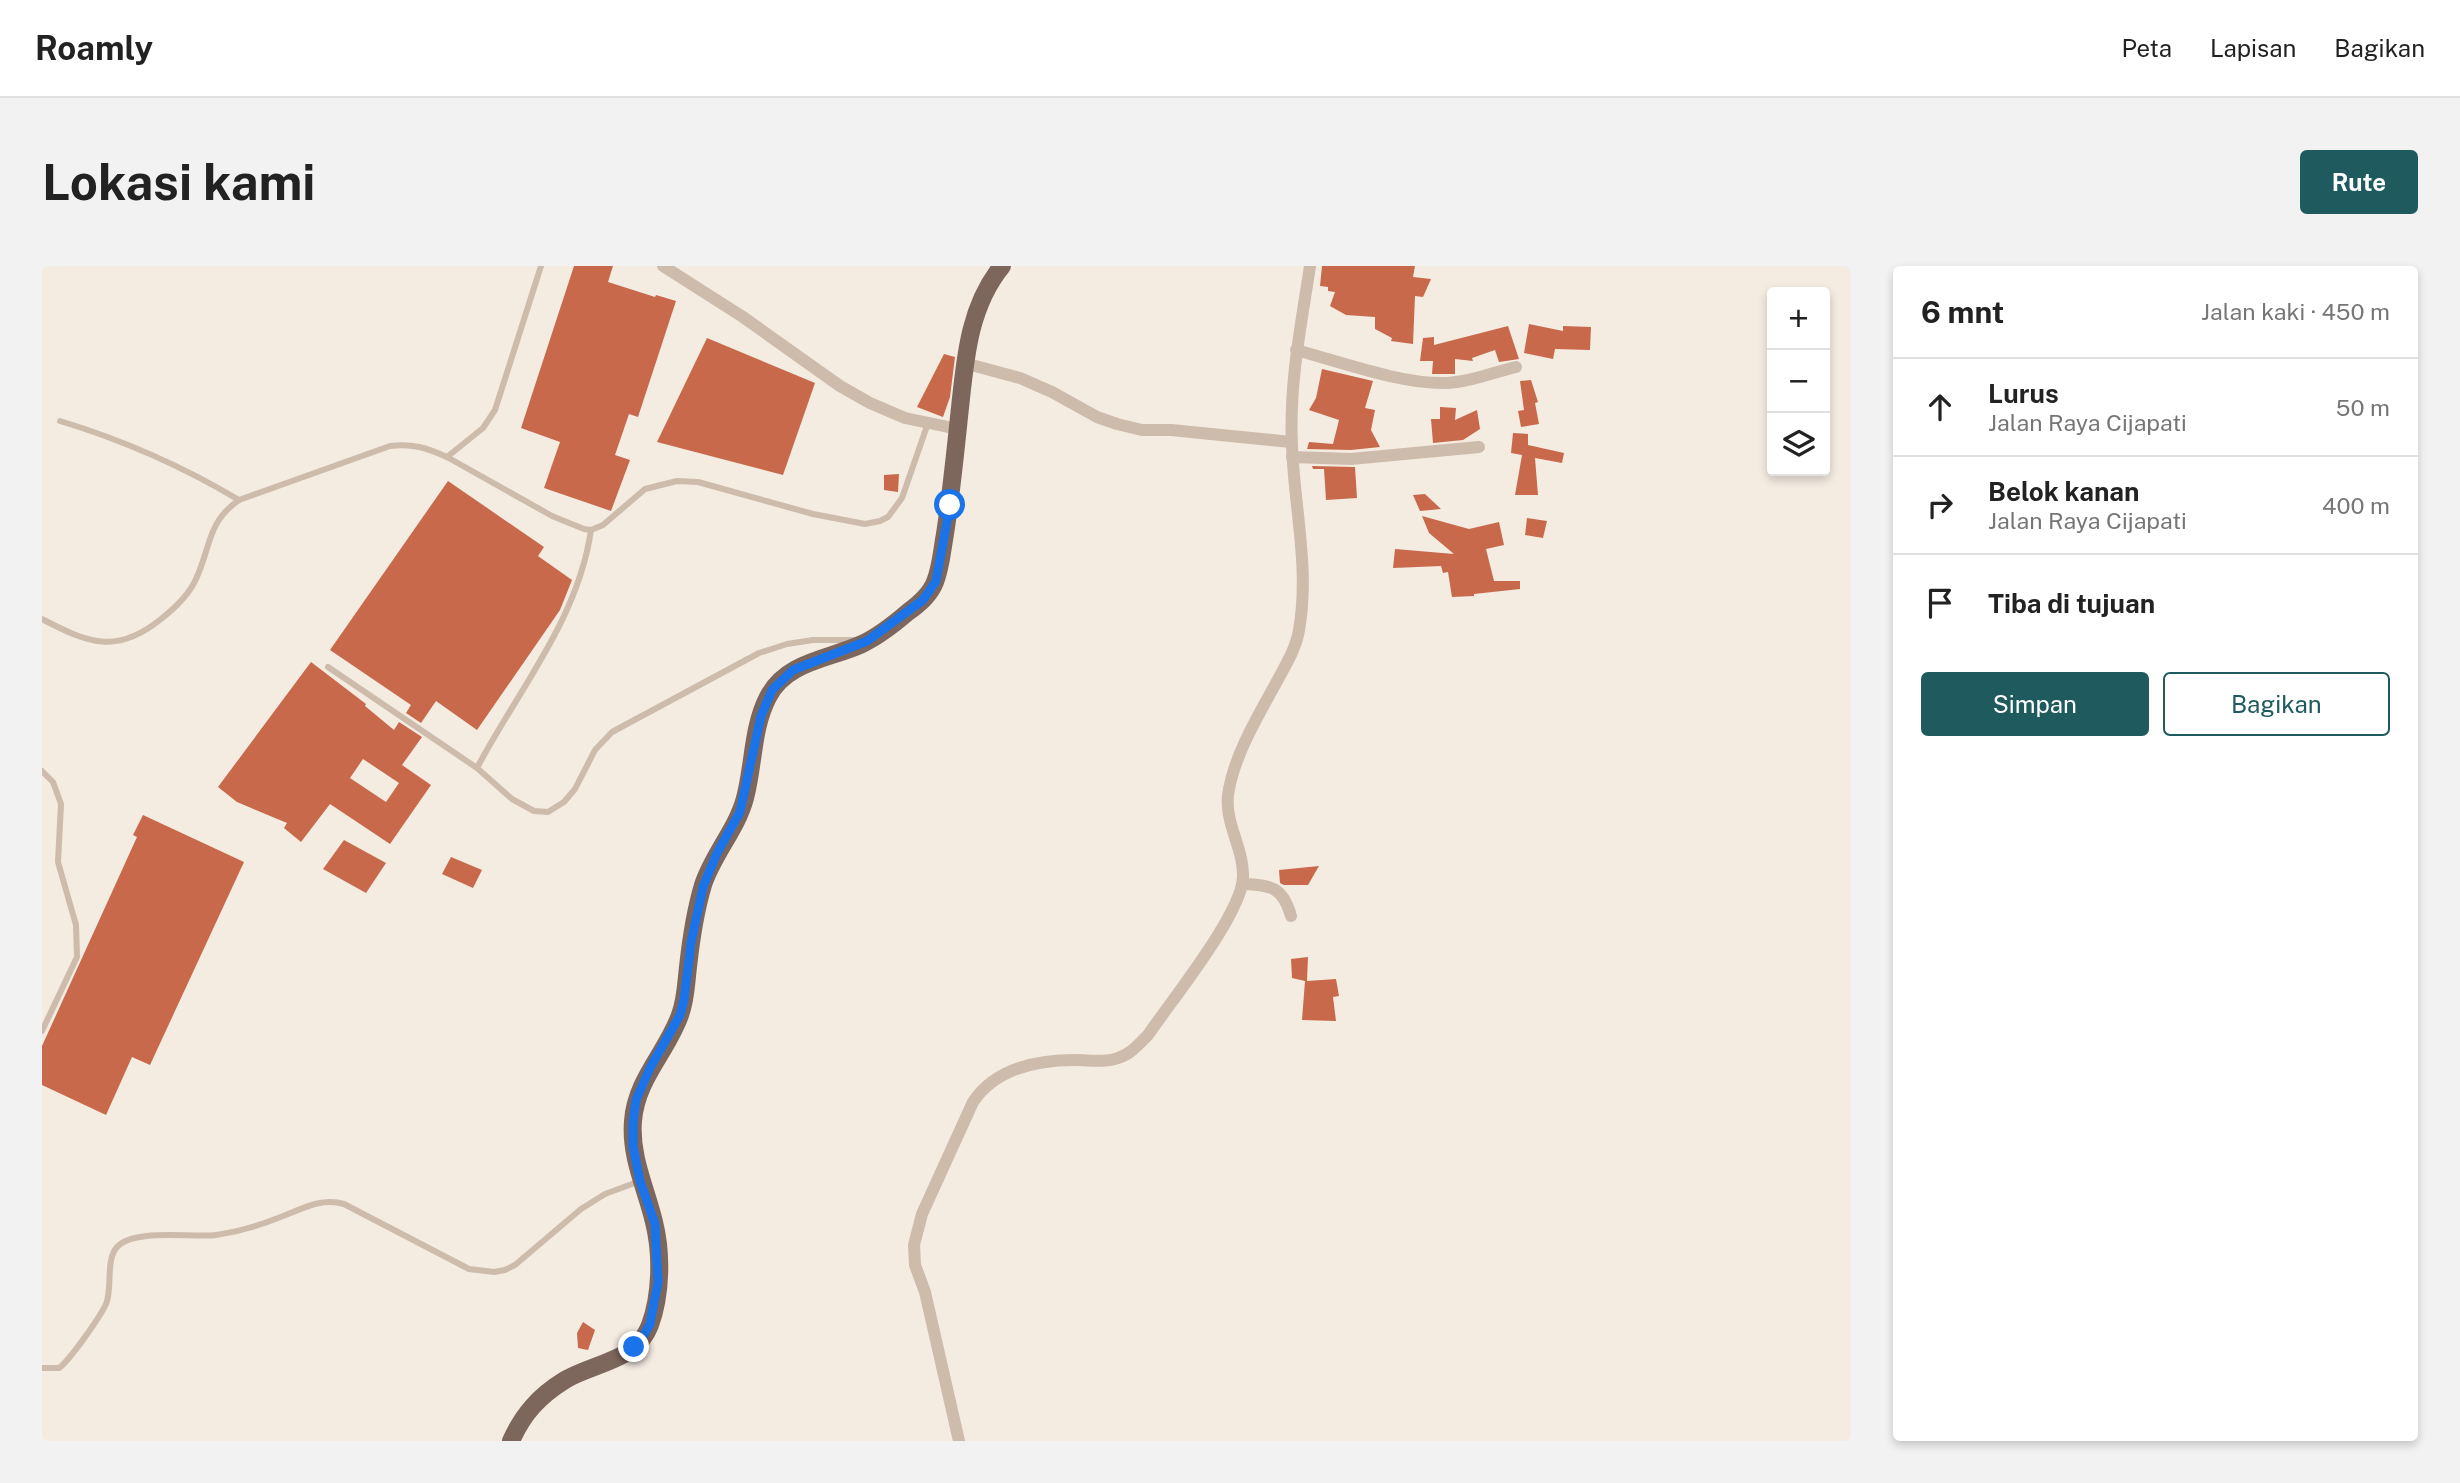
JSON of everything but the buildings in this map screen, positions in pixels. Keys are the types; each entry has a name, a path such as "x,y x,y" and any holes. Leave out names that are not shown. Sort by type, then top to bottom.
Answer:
{"main road":[{"path":"511,1441 522,1418 540,1397 568,1378 624,1354 647,1332 656,1304 658,1255 655,1224 640,1181 633,1146 633,1123 636,1100 650,1068 680,1015 703,887 717,853 740,812 758,725 766,700 781,680 793,670 867,641 923,600 936,581 950,505 964,363 982,299 1002,266"}],"street":[{"path":"663,266 743,317 840,386 870,403 905,418 958,429"},
{"path":"958,1441 925,1292 915,1265 914,1245 922,1214 973,1102 981,1090 1010,1071 1049,1061 1112,1060 1135,1049 1148,1035 1217,936 1243,884 1240,849 1232,829 1227,804 1228,790 1241,754 1292,652 1302,609 1300,533 1291,442 1293,377 1310,266"},
{"path":"1296,350 1403,378 1434,383 1458,382 1516,368"},
{"path":"964,363 1020,378 1097,417 1117,424 1142,430 1171,430 1291,442"},
{"path":"1292,457 1351,459 1479,447"},
{"path":"1243,884 1259,884 1277,890 1288,904 1291,916"}],"lane":[{"path":"447,457 483,428 495,410 541,266"},
{"path":"60,421 98,432 166,460 239,500"},
{"path":"42,619 86,639 105,642 134,638 148,630 185,596 196,579 220,516 239,500 390,446 416,445 447,457 552,516 591,530 603,525 645,489 677,481 698,482 813,514 865,524 880,521 895,510 902,498 928,423"},
{"path":"477,768 499,725 554,639 571,604 588,555 591,530"},
{"path":"328,667 477,768 512,799 534,811 548,812 564,802 575,789 595,750 612,732 720,673 759,653 787,643 823,639 867,641"},
{"path":"42,771 53,782 61,804 58,862 76,925 77,957 42,1031"},
{"path":"42,1368 53,1370 62,1367 85,1334 106,1303 113,1253 129,1240 225,1233 276,1219 316,1203 334,1201 468,1269 494,1272 515,1265 582,1209 605,1194 640,1181"}],"route":[{"path":"634,1347 647,1332 650,1324 656,1304 658,1282 655,1224 640,1181 633,1146 636,1100 650,1068 680,1015 695,918 703,887 709,868 740,812 766,700 781,680 793,670 867,641 903,617 929,594 936,581 950,505"}]}
